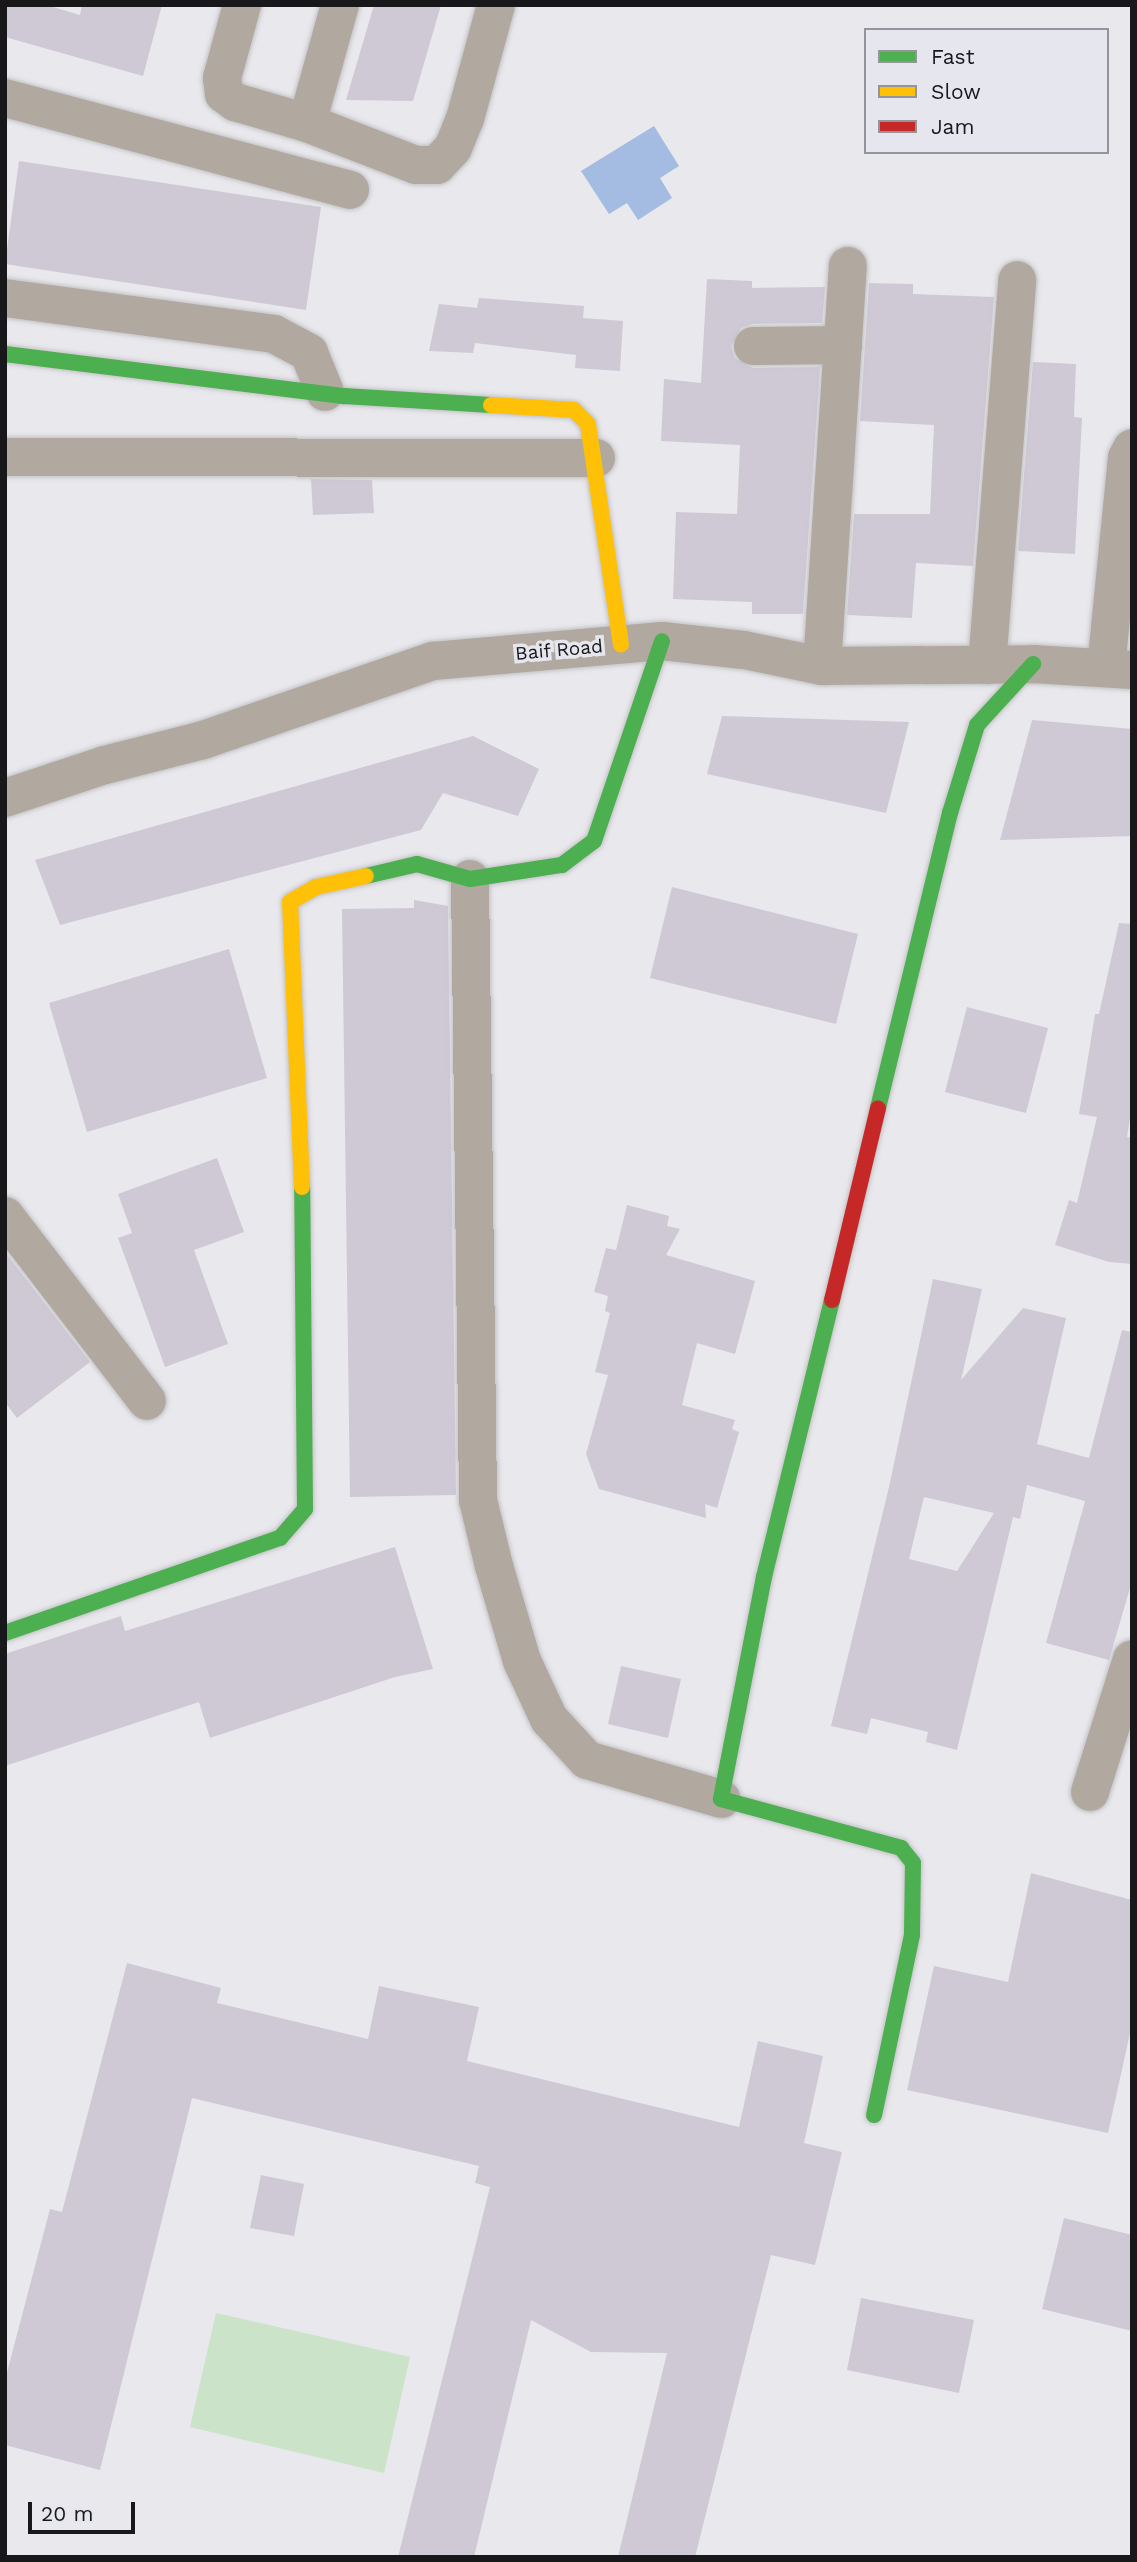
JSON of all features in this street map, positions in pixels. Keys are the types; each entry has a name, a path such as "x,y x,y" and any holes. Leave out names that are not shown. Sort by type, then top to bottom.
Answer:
{"street":[{"path":"242,5 222,78 224,94 235,102 307,123 416,164 437,165 453,148 465,119 496,5"},
{"path":"307,123 340,5"},
{"path":"5,97 350,190"},
{"path":"822,666 848,266"},
{"path":"987,665 1017,280"},
{"path":"5,298 274,334 309,353 325,392"},
{"path":"753,345 842,345"},
{"path":"5,354 325,392 574,410 588,424 596,458 621,645"},
{"path":"1119,669 1127,458 1132,448"},
{"path":"5,457 596,458"},
{"path":"5,1633 280,1538 305,1509 304,1262 290,902 316,887 417,864 470,879 562,865 594,841 662,641"},
{"name":"Baif Road","path":"5,798 105,765 203,740 433,661 662,641 744,650 822,666 1033,664 1119,669"},
{"path":"721,1799 764,1577 950,813 977,725 1033,664"},
{"path":"470,879 478,1500 522,1661 549,1719 587,1760 901,1848 913,1863 912,1935 874,2115"},
{"path":"5,1216 147,1401"},
{"path":"1090,1792 1132,1659"}],"green space":[{"path":"216,2313 410,2357 384,2473 190,2427"}],"water":[{"path":"654,126 679,166 660,178 672,198 638,220 627,203 609,214 581,171"}],"building":[{"path":"5,5 46,5 80,15 82,5 162,5 143,76 5,37"},
{"path":"374,5 441,5 413,101 346,100"},
{"path":"19,161 321,207 306,310 5,264"},
{"path":"707,279 752,281 752,288 825,287 822,323 752,324 741,328 731,346 735,358 753,368 820,367 803,614 752,614 752,602 673,599 676,512 737,514 740,445 661,441 664,379 701,383"},
{"path":"869,283 913,284 913,294 994,297 973,566 916,563 912,618 847,615 854,514 930,514 934,425 860,421"},
{"path":"479,298 584,306 583,318 623,321 620,371 575,368 576,355 475,343 473,353 429,351 439,304 477,308"},
{"path":"1033,362 1076,364 1074,417 1082,418 1075,554 1018,551"},
{"path":"311,479 372,480 374,513 313,515"},
{"path":"722,716 909,722 886,813 707,774"},
{"path":"1032,720 1132,729 1132,836 1000,840"},
{"path":"473,736 539,769 518,816 443,793 421,830 60,925 35,860"},
{"path":"672,887 858,934 836,1024 650,978"},
{"path":"414,900 448,906 456,1495 350,1497 342,909 414,908"},
{"path":"1119,923 1132,924 1132,1106 1127,1137 1132,1138 1132,1264 1109,1262 1055,1245 1069,1200 1077,1203 1097,1117 1079,1114 1095,1014 1099,1014"},
{"path":"229,949 267,1078 87,1132 49,1003"},
{"path":"967,1007 1048,1028 1026,1113 945,1092"},
{"path":"217,1158 244,1232 194,1250 228,1344 165,1367 118,1238 132,1233 118,1194"},
{"path":"627,1205 669,1216 667,1226 680,1229 666,1255 755,1281 735,1354 697,1343 682,1405 735,1420 732,1429 739,1432 717,1508 705,1504 706,1518 599,1489 586,1454 608,1375 595,1372 610,1313 605,1311 608,1296 594,1292 606,1248 616,1250"},
{"path":"5,1252 90,1362 17,1418 5,1402"},
{"path":"933,1279 982,1289 961,1380 1023,1308 1066,1318 1037,1444 1089,1458 1122,1330 1132,1332 1132,1581 1109,1660 1046,1643 1085,1501 1027,1485 1020,1519 1013,1517 957,1750 926,1742 928,1732 871,1718 867,1734 831,1726 889,1487","holes":["924,1497 994,1513 957,1571 909,1559"]},
{"path":"395,1547 433,1669 395,1677 210,1738 199,1702 5,1766 5,1654 121,1616 125,1631"},
{"path":"621,1666 681,1679 668,1738 608,1724"},
{"path":"1031,1873 1132,1900 1132,2024 1108,2133 907,2090 934,1966 1008,1982"},
{"path":"127,1963 221,1988 217,2003 368,2039 379,1986 479,2007 467,2061 739,2127 758,2041 823,2056 804,2143 842,2152 815,2265 771,2255 695,2557 618,2557 667,2353 591,2352 531,2320 474,2557 398,2557 490,2187 475,2183 479,2166 192,2098 100,2470 5,2445 5,2380 50,2209 62,2212"},
{"path":"261,2175 304,2184 294,2236 250,2228"},
{"path":"1064,2218 1132,2235 1132,2331 1042,2309"},
{"path":"861,2298 974,2320 959,2393 847,2370"}],"traffic: fast":[{"path":"5,354 344,396 491,405"},
{"path":"366,876 417,864 470,879 562,865 594,841 662,641"},
{"path":"878,1108 950,813 977,725 1033,664"},
{"path":"5,1633 280,1538 305,1509 302,1187"},
{"path":"832,1300 764,1577 721,1799 901,1848 913,1863 912,1935 874,2115"}],"traffic: slow":[{"path":"491,405 574,410 588,424 621,645"},
{"path":"302,1187 290,902 316,887 366,876"}],"traffic: jam":[{"path":"832,1300 878,1108"}]}
